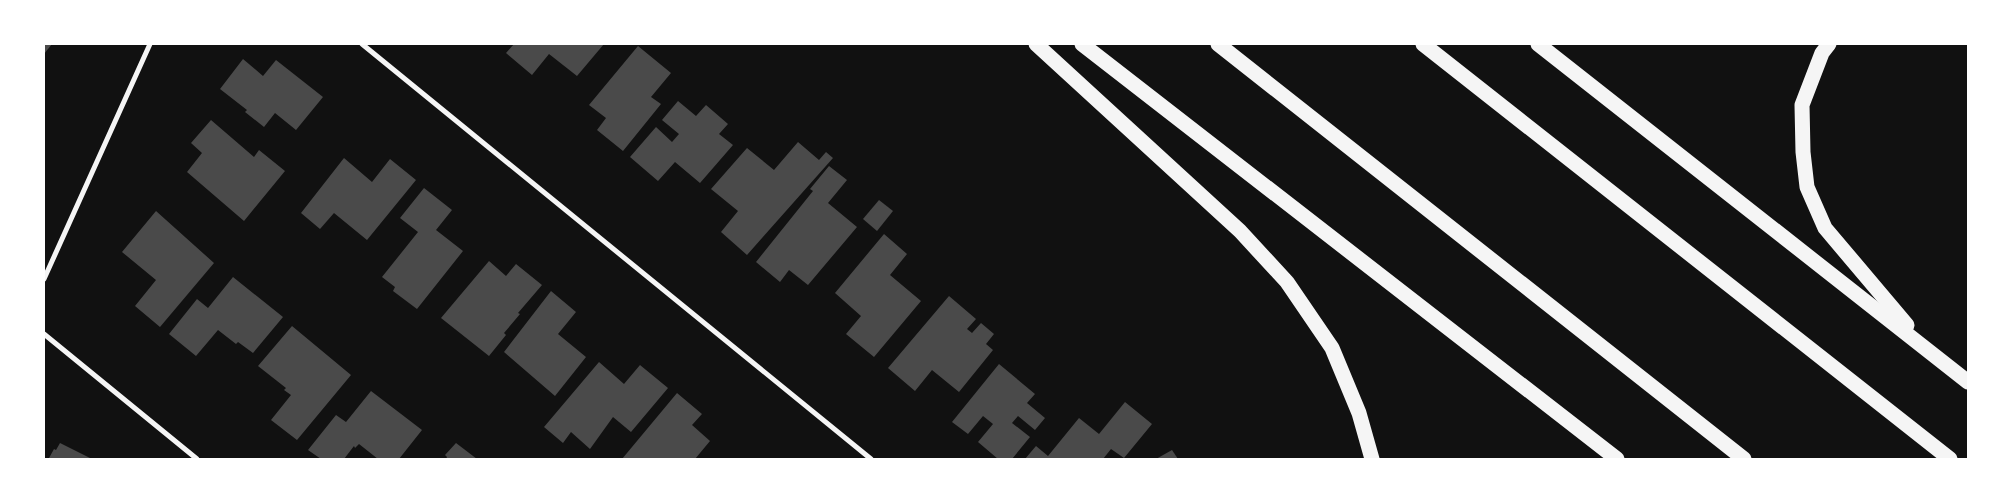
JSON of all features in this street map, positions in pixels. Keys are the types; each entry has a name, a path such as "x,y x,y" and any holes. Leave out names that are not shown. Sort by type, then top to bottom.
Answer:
{"highway":[{"path":"1036,44 1240,231 1287,282 1332,348 1359,413 1372,459"},
{"path":"1082,44 1617,459"},
{"path":"1218,44 1744,459"},
{"path":"1423,44 1950,459"},
{"path":"1538,44 1968,382"},
{"path":"1829,44 1822,53 1802,105 1803,152 1808,187 1825,228 1928,351"}],"street":[{"path":"44,279 150,44"},
{"path":"362,44 871,459"},
{"path":"44,334 197,459"}],"building":[{"path":"44,44 52,44 44,54"},
{"path":"514,44 604,44 577,76 549,54 532,75 506,53"},
{"path":"638,46 671,73 651,97 661,104 623,151 597,130 606,118 589,105"},
{"path":"243,59 263,76 276,60 323,97 296,130 275,113 264,127 245,112 247,110 220,89"},
{"path":"678,101 696,116 706,105 728,124 719,134 733,145 700,183 675,162 658,181 630,157 656,127 672,142 679,134 662,120"},
{"path":"211,120 254,157 259,150 285,171 244,221 187,172 202,153 191,143"},
{"path":"798,142 819,160 826,152 833,158 747,255 721,232 738,211 711,189 747,148 774,170"},
{"path":"344,158 372,182 390,159 416,180 367,240 334,213 320,229 301,213"},
{"path":"829,166 847,180 828,203 857,227 808,285 789,270 780,282 756,262 813,191 810,189"},
{"path":"424,188 452,210 436,230 463,251 417,309 393,291 395,287 382,277 418,232 400,218"},
{"path":"879,200 893,211 877,231 863,219"},
{"path":"156,211 214,263 160,327 135,306 156,280 122,252"},
{"path":"884,234 907,254 890,275 921,301 874,357 846,334 861,316 835,293"},
{"path":"489,261 506,276 516,264 542,285 518,313 520,314 504,333 506,335 489,356 441,318"},
{"path":"233,277 283,317 253,353 238,342 236,344 218,330 196,356 169,334 197,299 208,308"},
{"path":"551,291 576,312 558,334 586,357 555,396 504,352"},
{"path":"949,296 976,319 967,329 972,333 981,323 994,334 986,344 993,350 959,392 932,370 915,391 888,368"},
{"path":"292,326 351,375 297,440 271,420 291,395 284,390 286,388 258,366"},
{"path":"599,362 624,384 640,365 668,388 631,432 613,417 590,449 571,432 563,443 544,427"},
{"path":"999,364 1035,394 1027,403 1045,418 1035,430 1018,416 1012,423 1030,437 1012,459 998,459 978,442 993,424 983,416 968,434 952,422"},
{"path":"371,391 422,430 399,459 378,459 359,444 355,448 354,446 344,459 321,459 308,450 336,415 346,422"},
{"path":"677,393 702,414 692,425 710,441 695,459 622,459"},
{"path":"1125,402 1152,424 1124,458 1111,449 1103,459 1025,459 1036,446 1048,456 1079,418 1099,434"},
{"path":"60,443 92,459 49,458"},
{"path":"456,443 477,459 446,459 445,455"},
{"path":"1172,450 1178,459 1156,459"}]}
